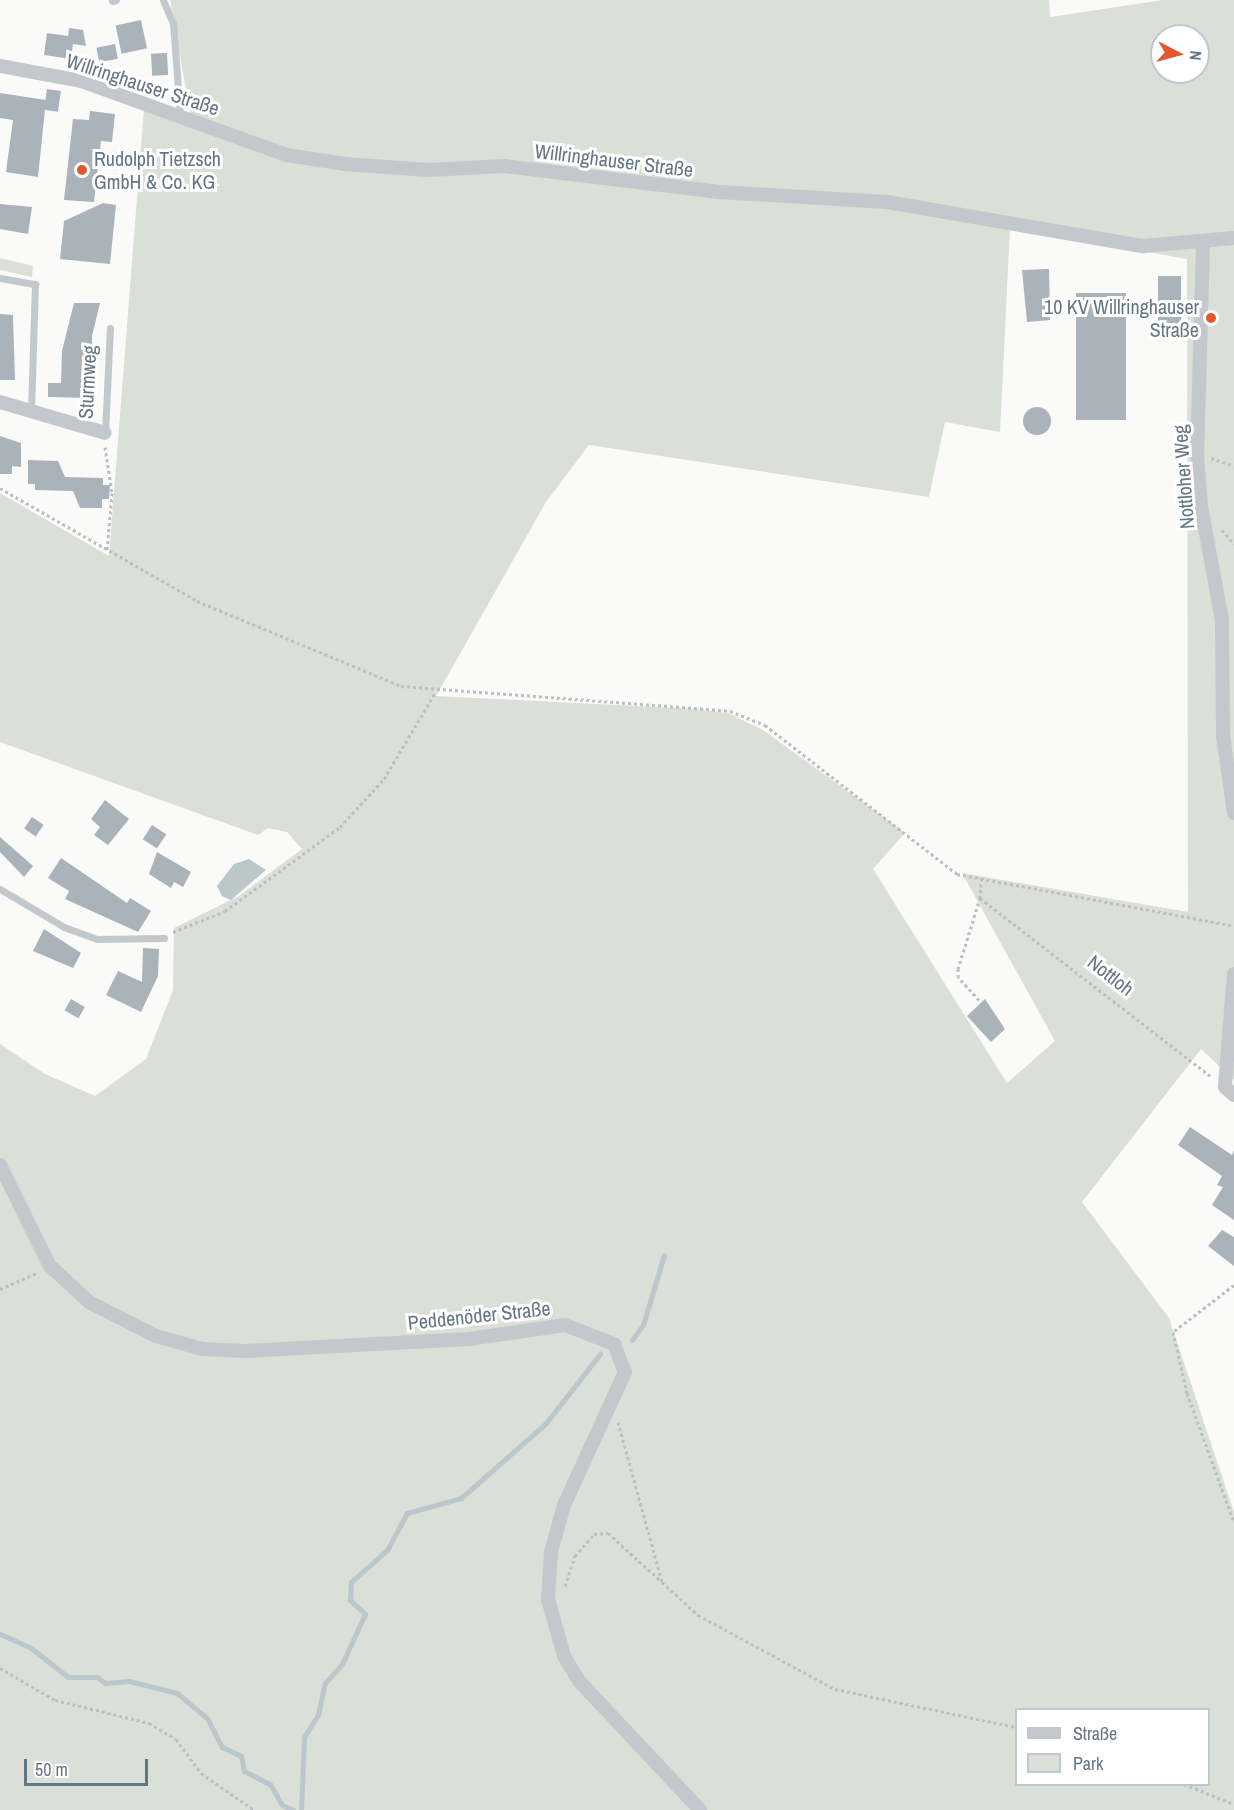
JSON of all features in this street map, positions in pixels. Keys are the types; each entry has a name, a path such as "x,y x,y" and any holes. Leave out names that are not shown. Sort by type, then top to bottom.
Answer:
{"street":[{"name":"Willringhauser Straße","path":"0,66 81,81 287,155 345,165 561,172 719,192 887,202 1143,246 1203,244 1234,238"},
{"name":"Nottloher Weg","path":"1203,244 1197,454 1200,506 1222,620 1223,735 1234,813"},
{"name":"Sturmweg","path":"0,402 105,433"},
{"path":"1230,1091 1234,974"},
{"name":"Peddenöder Straße","path":"0,1165 50,1266 89,1302 156,1336 202,1349 469,1339 565,1325 614,1344 622,1356 625,1372 614,1402 564,1505 553,1542 548,1599 553,1626 579,1681 700,1810"}],"lane":[{"path":"163,0 173,22 180,115"},
{"path":"0,278 35,284 31,411"},
{"name":"Sturmweg","path":"105,433 110,328"},
{"path":"0,890 64,927 97,939 164,938"}],"path":[{"path":"105,433 112,493 107,551"},
{"path":"1197,454 1234,466"},
{"path":"0,488 197,601 401,686 436,691 730,711 765,725 957,874 1234,926"},
{"path":"164,938 225,911 340,827 384,779 436,691"},
{"path":"979,1000 958,977 958,969 980,898 981,878"},
{"name":"Nottloh","path":"980,898 1230,1091"},
{"path":"0,1289 50,1266"},
{"path":"1234,1285 1173,1332 1187,1393 1234,1522"},
{"path":"614,1402 662,1582"},
{"path":"564,1590 575,1556 594,1534 608,1533 698,1615 835,1689 1015,1727"},
{"path":"0,1668 55,1700 149,1723 176,1739 201,1773 254,1810"},
{"path":"1187,1786 1234,1804"}],"green space":[{"path":"170,0 1049,0 1050,17 1163,0 1234,0 1234,1080 1201,1049 1082,1202 1169,1318 1234,1512 1234,1810 0,1810 0,1044 45,1074 95,1096 146,1059 173,990 174,928 239,896 302,849 287,832 268,828 258,835 0,742 0,493 109,556 144,109 192,123","holes":["1010,228 1187,259 1188,912 962,873 1055,1041 1007,1083 873,869 905,833 763,730 728,713 696,709 436,696 546,502 589,445 929,497 945,422 1000,432"]},
{"path":"0,258 33,266 32,277 0,270"}],"shaded area":[{"path":"249,859 266,870 231,900 222,896 217,886 234,864"}],"building":[{"path":"141,20 147,48 122,54 116,25"},
{"path":"69,28 83,30 86,46 73,44 71,59 44,55 47,33 68,36"},
{"path":"115,44 118,59 99,62 96,48"},
{"path":"167,53 168,75 152,76 151,54"},
{"path":"47,89 61,91 58,112 44,110"},
{"path":"0,93 46,100 38,177 6,172 13,120 0,118"},
{"name":"Rudolph Tietzsch GmbH & Co. KG","path":"90,111 115,114 112,142 101,141 94,202 64,200 73,119 89,120"},
{"path":"103,203 116,205 110,264 60,259 64,221"},
{"path":"0,204 32,207 28,234 0,229"},
{"path":"1049,269 1050,320 1027,322 1022,270"},
{"path":"1158,276 1181,276 1181,325 1158,325"},
{"path":"1076,293 1126,293 1126,420 1076,420"},
{"path":"74,303 100,303 92,336 92,398 48,397 48,383 61,383 62,351"},
{"path":"0,314 13,315 15,380 0,380"},
{"path":"1037,407 1047,411 1051,421 1047,431 1037,435 1027,431 1023,421 1027,411"},
{"path":"0,436 21,443 21,467 12,466 12,474 0,474"},
{"path":"28,460 58,461 65,477 103,478 103,485 110,485 109,499 102,499 102,508 80,508 73,491 35,490 35,484 28,484"},
{"path":"105,800 129,819 108,845 94,835 100,827 91,819"},
{"path":"32,817 44,825 36,836 24,829"},
{"path":"152,825 166,834 157,849 143,839"},
{"path":"0,837 33,866 24,877 0,852"},
{"path":"157,852 191,872 183,887 174,882 171,888 149,874"},
{"path":"61,858 127,903 130,898 151,911 138,932 65,899 69,891 48,878"},
{"path":"44,929 81,953 73,968 33,951"},
{"path":"143,948 159,949 158,976 141,1012 106,995 118,971 142,982"},
{"path":"71,999 85,1007 78,1018 64,1010"},
{"path":"985,999 1005,1029 991,1042 967,1016"},
{"path":"1190,1127 1232,1155 1234,1150 1234,1220 1212,1205 1223,1187 1217,1185 1222,1176 1178,1145"},
{"path":"1222,1230 1234,1237 1234,1266 1208,1246"}],"waterway":[{"path":"632,1340 643,1325 664,1255"},
{"path":"301,1810 304,1737 318,1715 325,1683 342,1664 365,1614 350,1600 351,1582 387,1550 407,1513 461,1498 546,1423 600,1354"},
{"path":"0,1634 31,1648 68,1677 97,1677 105,1683 129,1681 177,1693 207,1718 222,1747 241,1756 244,1771 270,1784 282,1805 293,1810"}],"place":[{"name":"Rudolph Tietzsch GmbH & Co. KG","path":"82,170"},
{"name":"10 KV Willringhauser Straße","path":"1211,318"}]}
